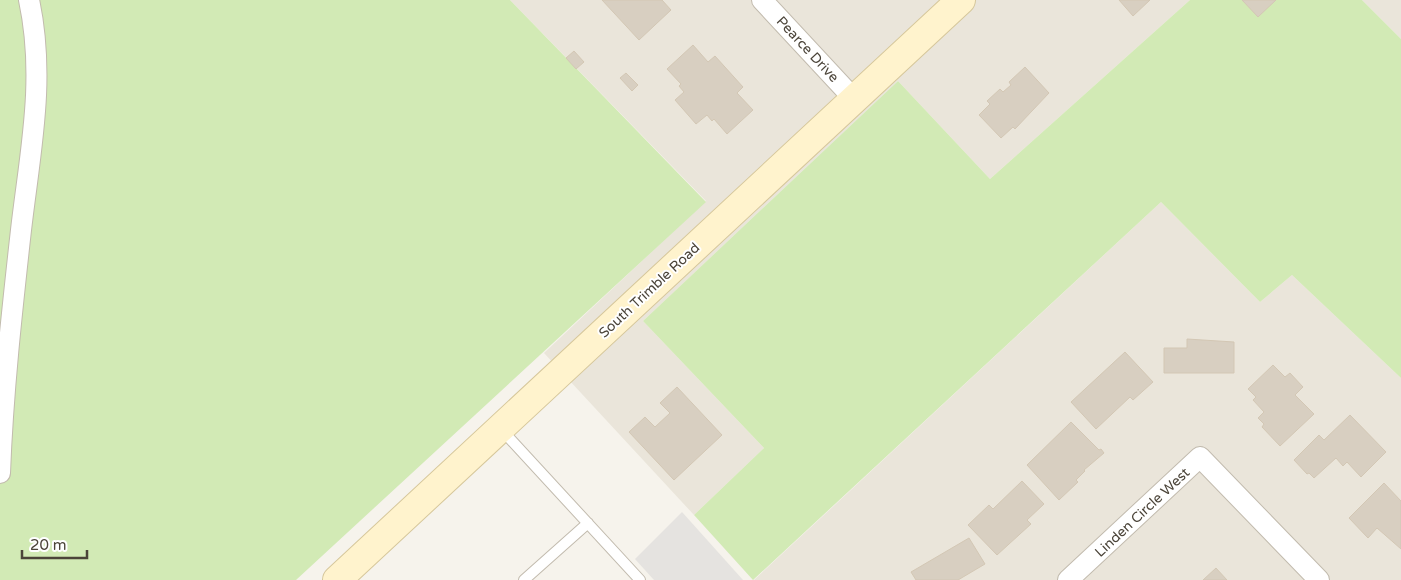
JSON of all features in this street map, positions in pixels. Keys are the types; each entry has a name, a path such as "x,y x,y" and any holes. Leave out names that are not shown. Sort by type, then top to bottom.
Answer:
{"main road":[{"name":"South Trimble Road","path":"337,580 961,0"}],"street":[{"path":"0,473 6,367 37,97 36,34 29,0"},
{"name":"Pearce Drive","path":"762,0 854,99"},
{"name":"Linden Circle West","path":"1068,580 1200,458 1319,580"}],"lane":[{"path":"500,428 640,580"},
{"path":"524,580 588,523"}],"shaded area":[{"path":"510,0 1190,0 990,179 898,81 643,321 764,448 694,515 544,353 706,201"},
{"path":"1362,0 1401,0 1401,39"},
{"path":"1161,202 1260,302 1292,275 1401,378 1401,580 754,580"},
{"path":"682,512 743,580 654,580 635,559"}],"green space":[{"path":"0,0 510,0 706,202 296,580 0,580"},
{"path":"1190,0 1362,0 1401,39 1401,378 1292,275 1260,302 1161,202 753,580 694,515 764,448 643,321 898,81 990,179"}],"building":[{"path":"602,0 662,0 671,10 639,40"},
{"path":"1119,0 1150,0 1133,16"},
{"path":"1242,0 1276,0 1258,17"},
{"path":"693,45 708,62 715,56 743,87 737,93 753,110 727,134 714,119 712,121 707,115 696,124 675,100 684,92 679,86 681,84 667,69"},
{"path":"574,51 584,62 576,69 566,58"},
{"path":"1025,67 1049,93 1015,129 1013,127 1001,138 979,115 990,104 987,101 1000,89 1003,92 1011,85 1009,82"},
{"path":"626,73 638,85 632,91 620,78"},
{"path":"1187,339 1234,342 1234,373 1164,373 1164,348 1187,348"},
{"path":"1125,352 1153,382 1133,400 1130,397 1096,429 1071,402"},
{"path":"1273,365 1285,377 1290,373 1303,387 1295,395 1314,414 1280,446 1262,427 1264,424 1258,418 1264,412 1253,400 1256,397 1248,389"},
{"path":"677,387 722,435 674,480 629,432 645,417 655,427 670,413 660,403"},
{"path":"1350,415 1386,452 1361,477 1347,462 1343,466 1336,458 1314,478 1309,473 1307,474 1294,460 1319,435 1324,440"},
{"path":"1071,422 1104,453 1084,470 1076,480 1078,482 1059,500 1027,465"},
{"path":"1022,481 1044,504 1027,520 1031,524 997,555 968,525 989,505 993,509"},
{"path":"1384,483 1401,501 1401,549 1377,528 1368,538 1349,518"},
{"path":"969,538 985,564 958,580 916,580 911,572"},
{"path":"1216,568 1227,580 1203,580"}]}
